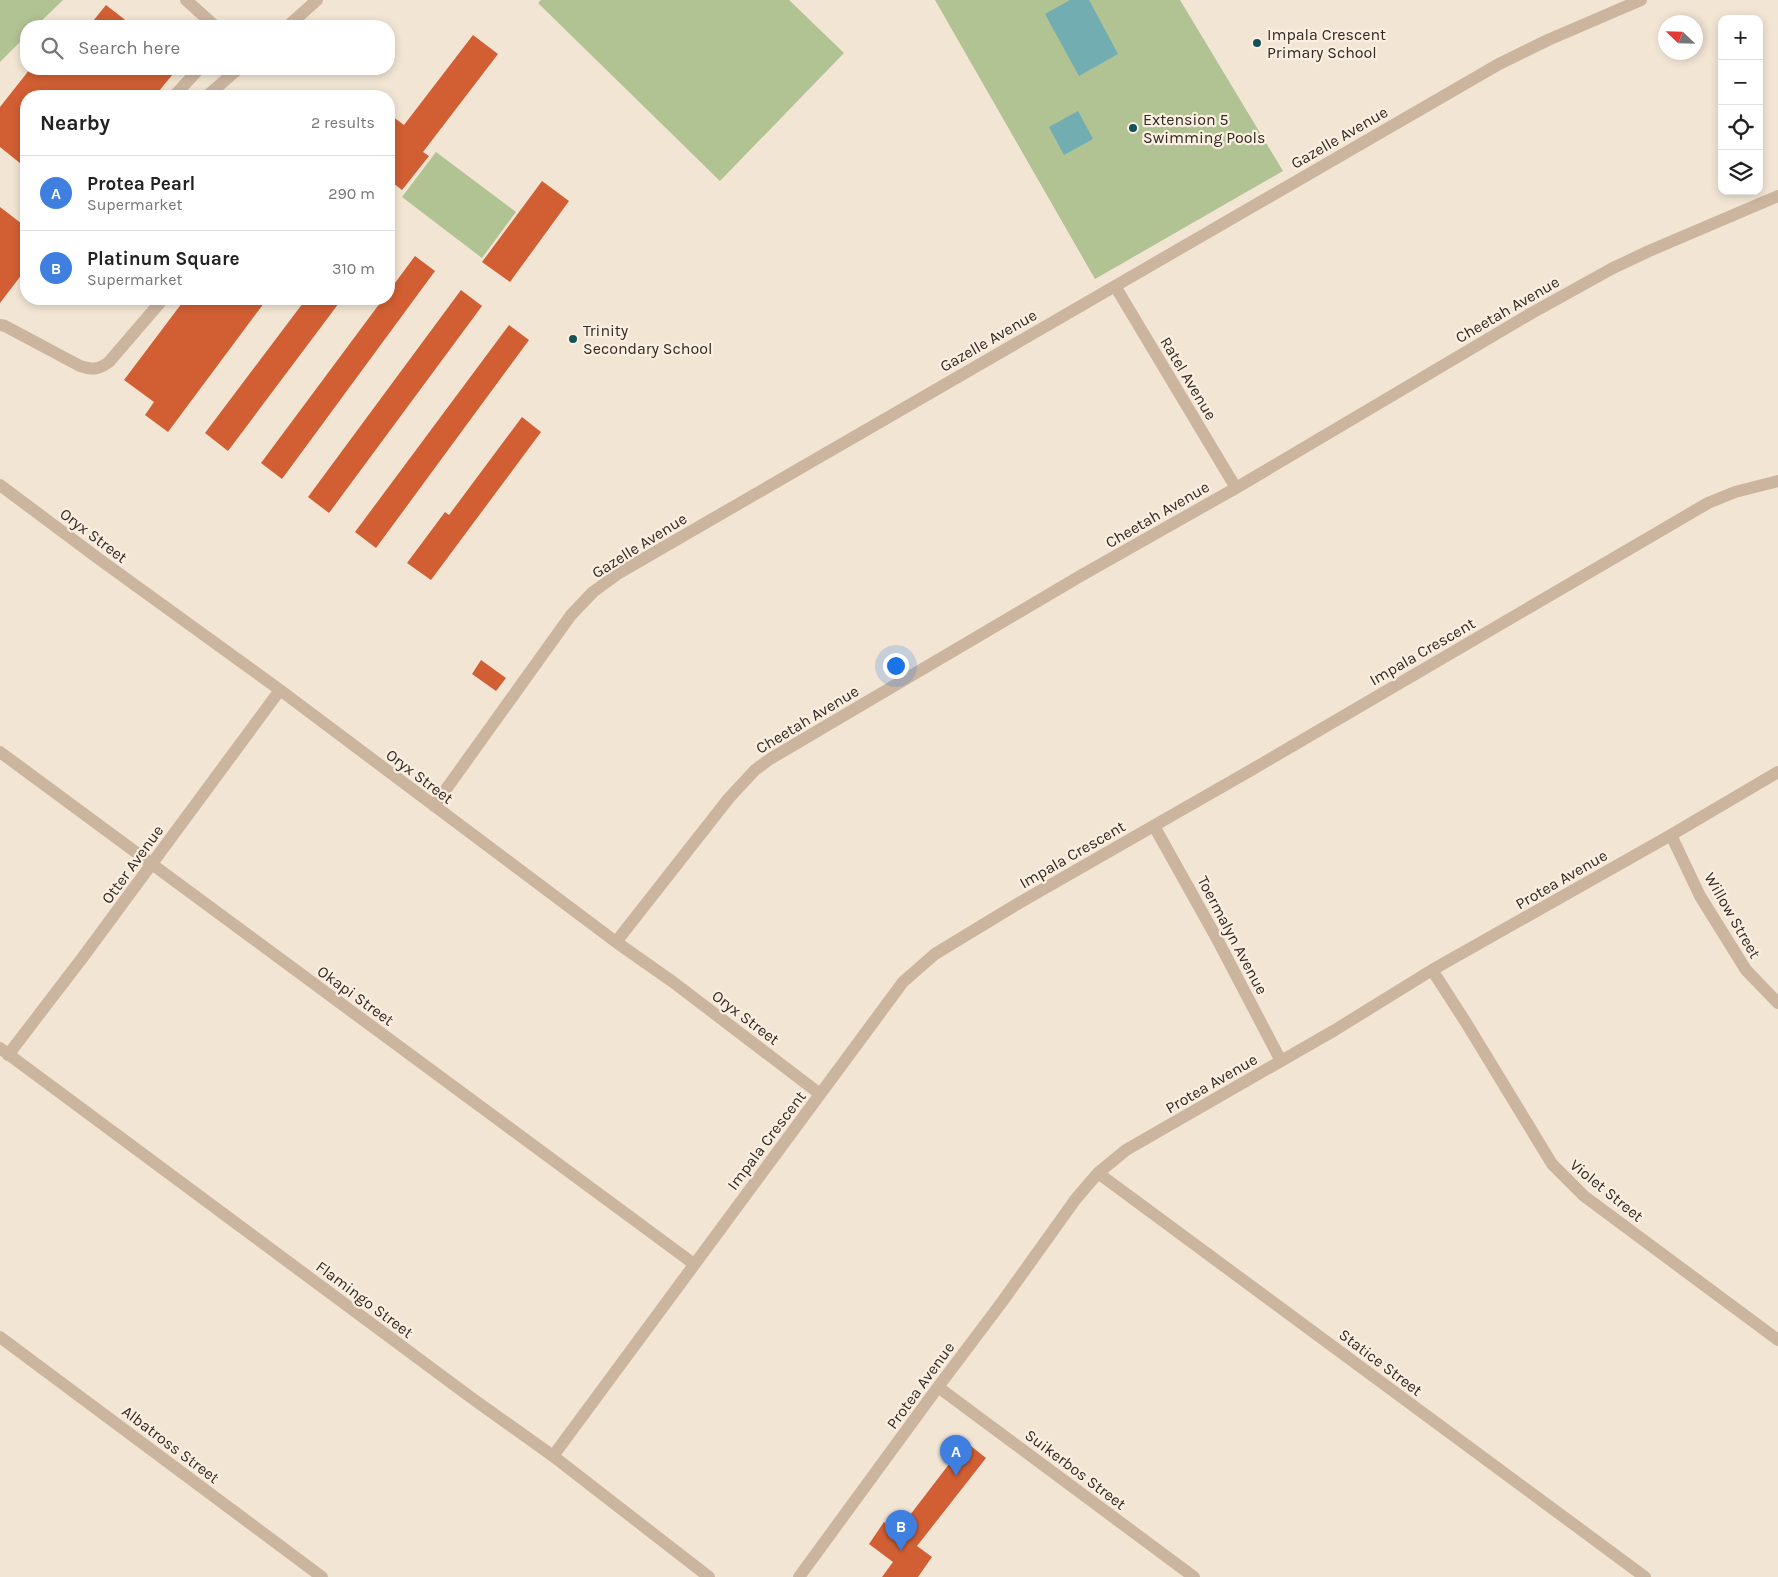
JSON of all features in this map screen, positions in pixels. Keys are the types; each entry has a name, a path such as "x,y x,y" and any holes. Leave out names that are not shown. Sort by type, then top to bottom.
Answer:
{"street":[{"path":"186,0 208,20"},
{"path":"295,20 317,0"},
{"name":"Gazelle Avenue","path":"434,806 571,615 593,592 619,573 1499,64 1548,40 1641,0"},
{"path":"180,90 193,75"},
{"path":"214,90 231,75"},
{"name":"Cheetah Avenue","path":"616,942 729,798 755,770 770,759 1082,575 1236,488 1530,314 1613,268 1690,232 1778,196"},
{"name":"Ratel Avenue","path":"1115,286 1236,488"},
{"path":"0,325 80,366 92,370 100,369 109,362 158,305"},
{"name":"Impala Crescent","path":"553,1456 903,982 918,967 935,954 1019,903 1708,503 1735,492 1778,481"},
{"name":"Oryx Street","path":"0,485 280,690 616,942 673,982 820,1094"},
{"name":"Otter Avenue","path":"4,1052 152,865 280,690"},
{"name":"Okapi Street","path":"0,752 694,1264"},
{"name":"Protea Avenue","path":"799,1577 1075,1200 1098,1173 1126,1150 1335,1030 1432,970 1671,835 1778,772"},
{"name":"Toermalyn Avenue","path":"1154,826 1216,937 1281,1061"},
{"name":"Willow Street","path":"1671,835 1700,896 1746,970 1778,1003"},
{"name":"Violet Street","path":"1432,970 1466,1022 1552,1164 1561,1174 1584,1196 1778,1340"},
{"name":"Flamingo Street","path":"4,1052 553,1456 709,1577"},
{"name":"Statice Street","path":"1098,1173 1645,1577"},
{"name":"Albatross Street","path":"0,1337 322,1577"},
{"name":"Suikerbos Street","path":"938,1386 1194,1577"}],"green space":[{"path":"0,0 63,0 42,20 20,20 20,42 0,62"},
{"path":"541,0 789,0 844,53 720,181 538,3"},
{"name":"Extension 5 Swimming Pools","path":"935,0 1180,0 1283,171 1095,279"},
{"path":"436,152 516,212 482,258 402,197"}],"water":[{"path":"1070,0 1089,0 1118,54 1079,76 1045,14"},
{"path":"1078,111 1093,139 1064,155 1049,127"}],"building":[{"path":"106,5 125,20 94,20"},
{"path":"473,35 498,54 423,152 429,156 402,190 395,185 395,118 404,125"},
{"path":"25,75 172,75 160,90 20,90 20,163 0,147 0,107"},
{"path":"542,181 569,201 510,282 482,262"},
{"path":"0,207 20,222 20,277 0,303"},
{"path":"415,256 435,271 282,479 261,463 379,305 395,305 395,283"},
{"path":"461,290 482,306 329,513 308,497"},
{"path":"180,305 263,305 168,432 145,415 154,402 124,380"},
{"path":"301,305 338,305 228,451 205,433"},
{"path":"509,325 529,340 376,548 355,532"},
{"path":"522,417 541,432 431,580 407,563 445,512 449,515"},
{"path":"481,660 506,678 496,691 472,674"},
{"path":"966,1442 986,1458 917,1546 932,1557 918,1577 882,1577 893,1562 869,1544 884,1522 897,1532"}],"place":[{"name":"Impala Crescent Primary School","path":"1257,43"},
{"name":"Extension 5 Swimming Pools","path":"1133,128"},
{"name":"Trinity Secondary School","path":"573,339"},
{"name":"Protea Pearl","path":"956,1476"},
{"name":"Platinum Square","path":"901,1551"}]}
